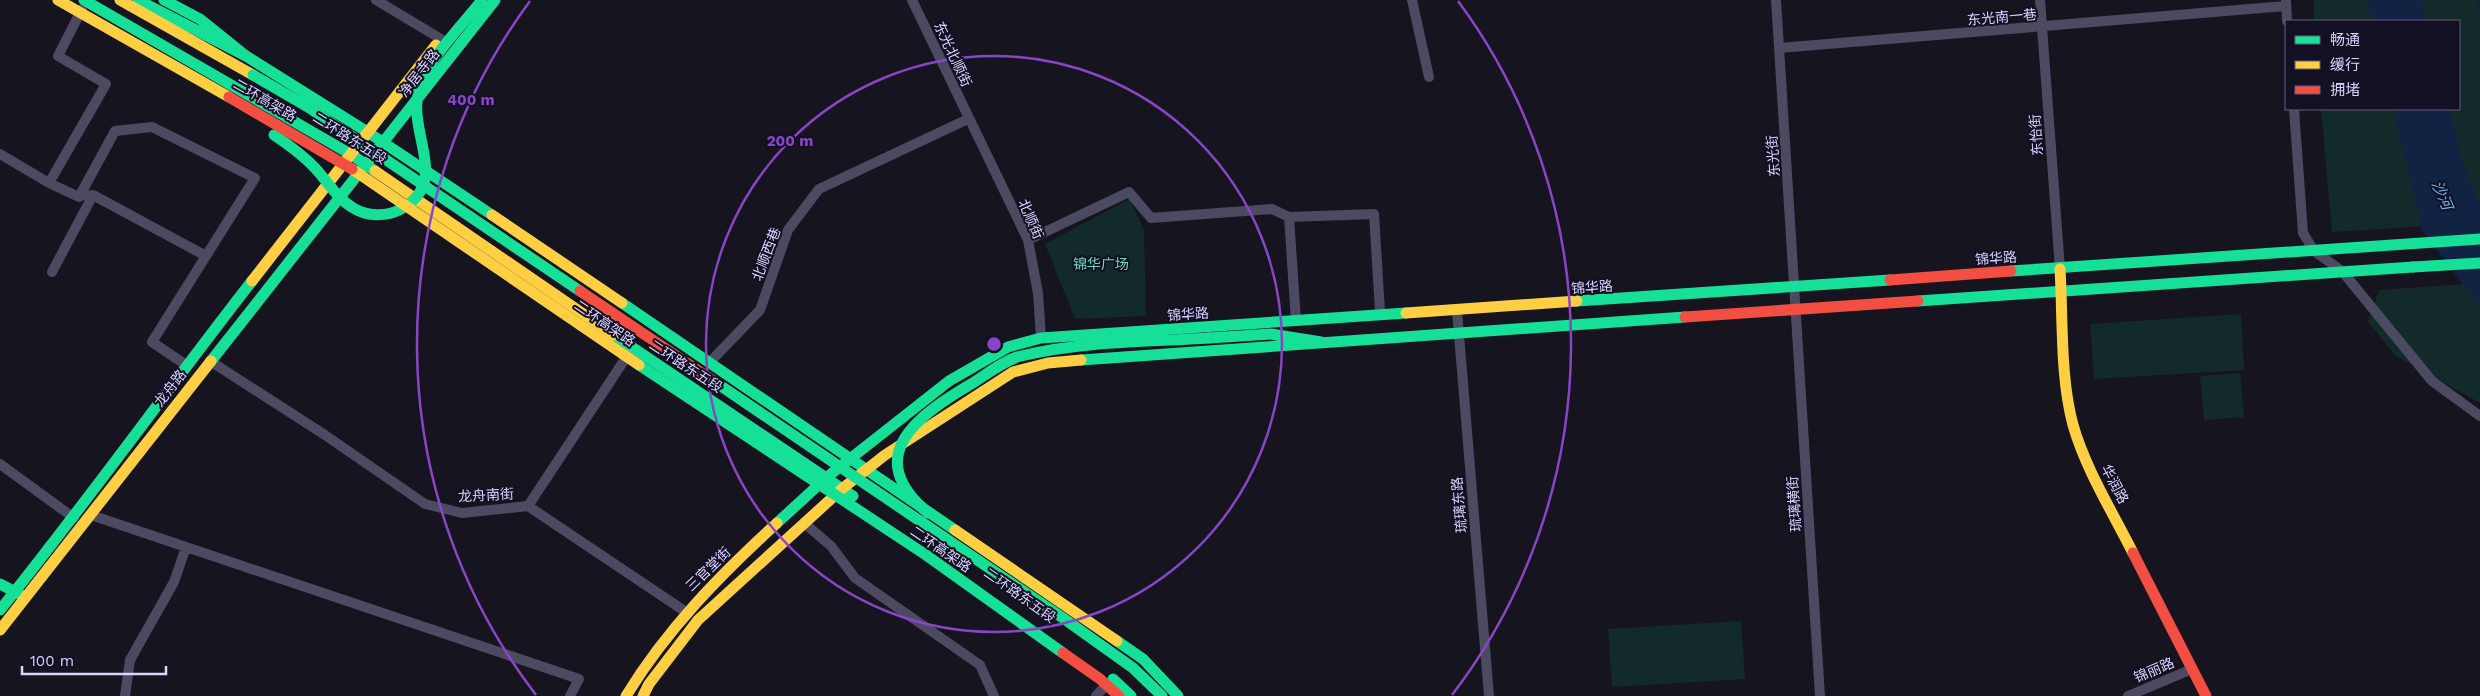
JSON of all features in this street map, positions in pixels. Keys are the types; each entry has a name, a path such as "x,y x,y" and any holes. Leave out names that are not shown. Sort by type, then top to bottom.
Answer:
{"main road":[{"name":"二环高架路","path":"58,0 339,160 569,318 926,555 1100,678 1119,696"},
{"name":"二环高架路","path":"120,0 308,107 1063,618 1133,668 1162,696"},
{"name":"二环路东五段","path":"138,0 246,56 369,133 710,362 867,472 1143,659 1178,696"},
{"path":"164,0 200,19 246,56"},
{"name":"净居寺路","path":"0,610 74,518 186,366 471,0"},
{"path":"105,26 155,62 258,124 296,151 352,208 368,214 386,215 410,205 421,191 426,166 416,111 418,94 423,81 437,59 482,0"},
{"name":"净居寺路","path":"366,165 495,0"},
{"name":"二环路东五段","path":"85,1 352,155 632,348 843,488 1112,678 1131,696"},
{"name":"龙舟路","path":"0,630 366,165"},
{"name":"锦华路","path":"827,477 949,381 1008,347 1041,338 1794,288 2480,239"},
{"path":"643,696 649,684 698,620 843,488 867,472 900,445 1014,372 1048,363 1321,342 2480,263"},
{"name":"华润路","path":"2060,268 2066,378 2073,424 2087,463 2206,696"},
{"path":"1063,618 1031,586 927,513 907,495 899,476 896,459 903,439 938,404 1018,356 1110,344 1271,334 1321,342"},
{"name":"三官堂街","path":"626,696 636,677 686,612 827,477"},
{"path":"0,584 25,597"}],"street":[{"path":"376,0 441,39"},
{"name":"东光北顺街","path":"912,0 968,119"},
{"path":"1412,0 1429,77"},
{"name":"东光街","path":"1776,0 1796,310"},
{"name":"东怡街","path":"2040,0 2060,268"},
{"path":"49,183 106,84 58,56 85,1"},
{"path":"2286,3 2287,20"},
{"name":"东光南一巷","path":"1779,48 2042,28 2286,3"},
{"path":"2294,110 2303,233 2314,251 2342,271 2432,381 2480,416"},
{"name":"北顺街","path":"968,119 1028,240 1038,293 1041,338"},
{"name":"北顺西巷","path":"710,362 760,310 788,230 820,189 968,119"},
{"path":"79,198 115,131 152,127 255,178 152,342 186,366"},
{"path":"0,154 79,198 93,195 206,256"},
{"path":"1028,240 1129,192 1151,218 1272,209 1289,218 1374,214 1380,312"},
{"path":"52,272 93,195"},
{"path":"1289,218 1296,321"},
{"name":"琉璃横街","path":"1796,310 1820,696"},
{"name":"琉璃东路","path":"1457,311 1489,696"},
{"path":"528,506 632,348"},
{"name":"龙舟南街","path":"210,361 325,435 425,504 462,513 528,506 686,612"},
{"path":"0,464 74,518"},
{"path":"91,515 579,679 570,696"},
{"path":"804,524 832,546 855,578 980,665 994,696"},
{"path":"125,696 130,660 174,582 186,547"},
{"name":"锦丽路","path":"2128,696 2192,669"},
{"path":"1096,696 1112,678"}],"green space":[{"path":"2314,0 2480,0 2480,223 2332,232 2321,110 2460,110 2460,20 2314,20"},
{"name":"锦华广场","path":"1129,199 1144,230 1146,316 1075,319 1045,244"},
{"path":"2480,283 2480,403 2396,356 2368,322 2379,290"},
{"path":"2241,314 2244,370 2094,379 2090,324"},
{"path":"2240,373 2244,417 2204,420 2200,376"},
{"path":"1741,621 1745,679 1612,687 1608,629"}],"water":[{"path":"2367,0 2421,0 2426,20 2372,20"},
{"name":"沙河","path":"2393,110 2449,110 2463,164 2480,204 2480,307 2422,230"}],"waterway":[{"path":"2478,0 2480,6"}],"traffic: fast":[{"path":"84,0 352,155 375,171"},
{"path":"138,0 246,56 369,133 492,215"},
{"path":"164,0 200,19 246,56"},
{"path":"274,135 306,159 338,196 355,209 377,215 399,210 414,199 423,187 425,158 417,110 418,94 422,82 428,69 445,44 482,0"},
{"path":"211,361 495,0"},
{"path":"253,75 308,107 580,291"},
{"path":"2011,271 2480,239"},
{"path":"2413,267 2480,263"},
{"path":"1918,301 2413,267"},
{"path":"1577,301 1890,280"},
{"path":"0,610 252,281"},
{"path":"622,303 955,530"},
{"path":"827,477 949,381 1008,347 1041,338 1406,313"},
{"path":"1081,360 1685,317"},
{"path":"1209,338 1271,334 1321,342"},
{"path":"614,335 853,496"},
{"path":"928,513 908,492 899,473 898,456 904,439 916,424 932,410 995,368 1021,356 1067,347 1209,338"},
{"path":"639,365 926,555 1063,653"},
{"path":"715,382 1063,618 1133,668 1162,696"},
{"path":"777,523 826,478"},
{"path":"0,584 25,597"},
{"path":"1117,641 1143,659 1178,696"},
{"path":"1113,679 1131,696"}],"traffic: slow":[{"path":"58,0 229,97"},
{"path":"120,0 253,75"},
{"path":"252,281 436,45"},
{"path":"352,169 639,365"},
{"path":"375,171 614,335"},
{"path":"492,215 622,303"},
{"path":"2060,269 2064,367 2073,425 2092,474 2133,553"},
{"path":"1406,313 1577,301"},
{"path":"843,488 885,455 1013,372 1048,363 1081,360"},
{"path":"0,630 211,361"},
{"path":"643,696 649,684 698,620 843,488"},
{"path":"626,696 659,648 696,604 777,523"},
{"path":"955,530 1117,641"}],"traffic: jam":[{"path":"229,97 352,169"},
{"path":"1890,280 2011,271"},
{"path":"580,291 715,382"},
{"path":"1685,317 1918,301"},
{"path":"2133,553 2206,696"},
{"path":"1063,653 1100,679 1119,696"}]}
